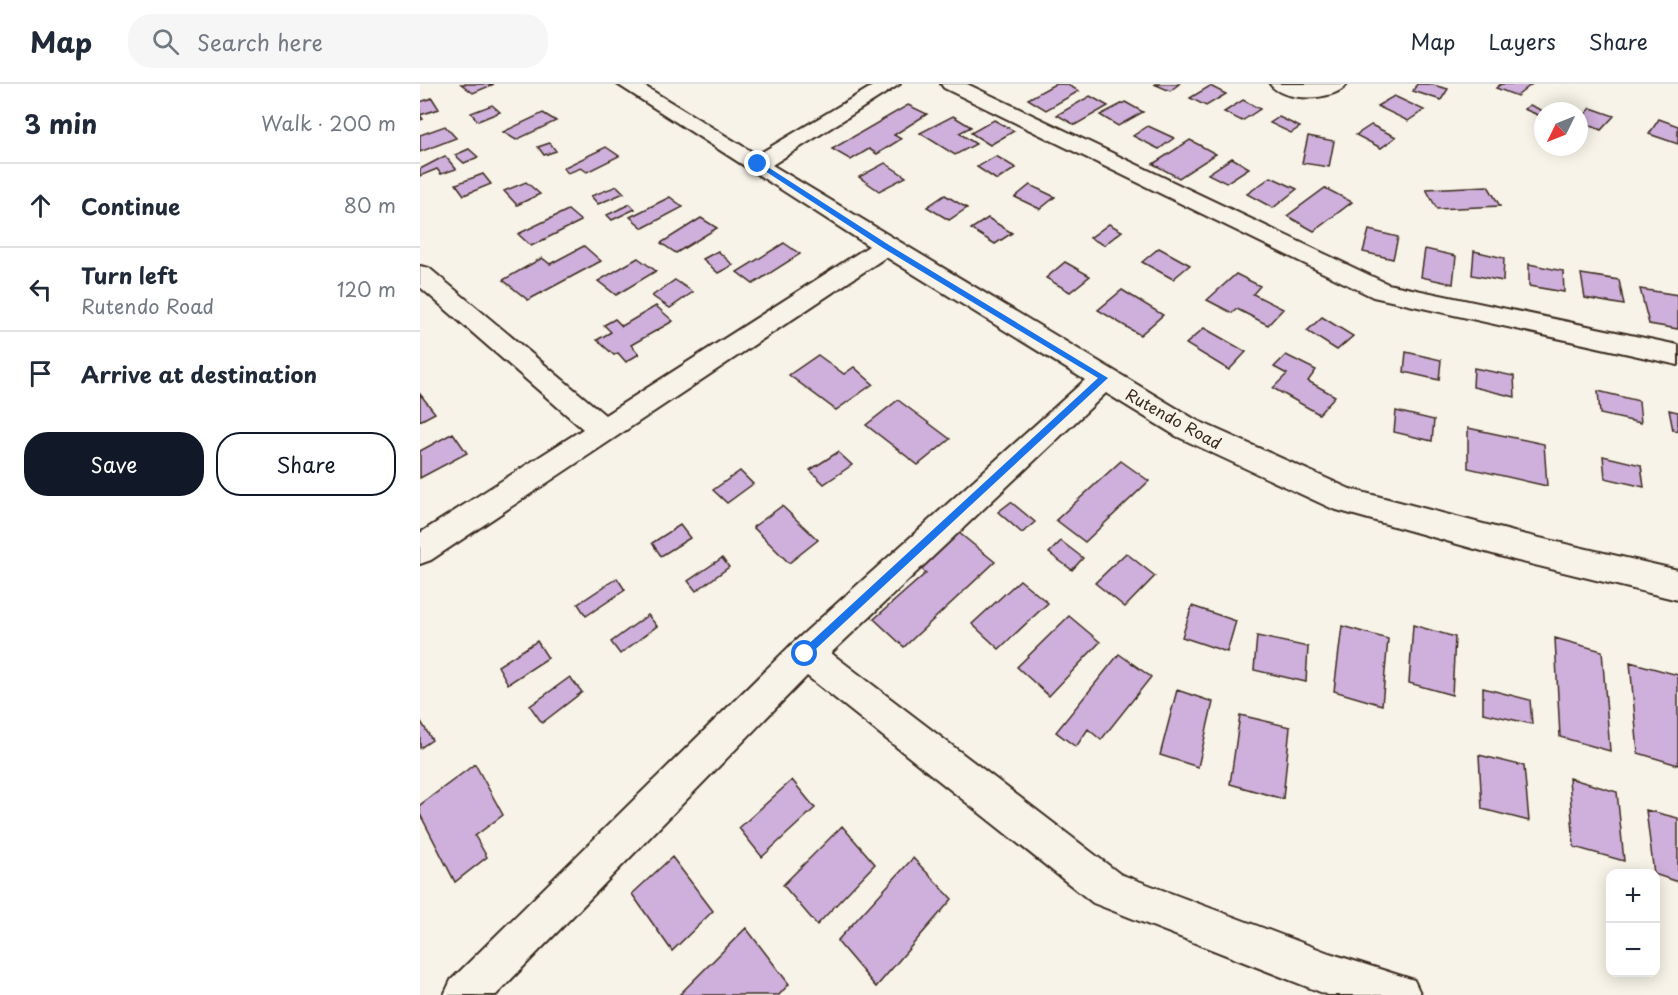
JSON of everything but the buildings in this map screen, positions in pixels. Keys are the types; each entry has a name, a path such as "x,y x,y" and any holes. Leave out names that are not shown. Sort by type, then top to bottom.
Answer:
{"street":[{"name":"Rutendo Road","path":"627,84 886,246 1186,428 1344,500 1514,546 1678,585"},
{"path":"758,164 890,84"},
{"path":"951,84 1382,291 1678,355"},
{"path":"1280,84 1311,93 1330,89 1337,84"},
{"path":"420,550 886,246"},
{"path":"420,274 605,431"},
{"path":"466,995 805,654 1104,378"},
{"path":"805,654 1107,889 1329,974 1399,995"}],"route":[{"path":"758,164 886,246 1104,378 805,654"}]}
